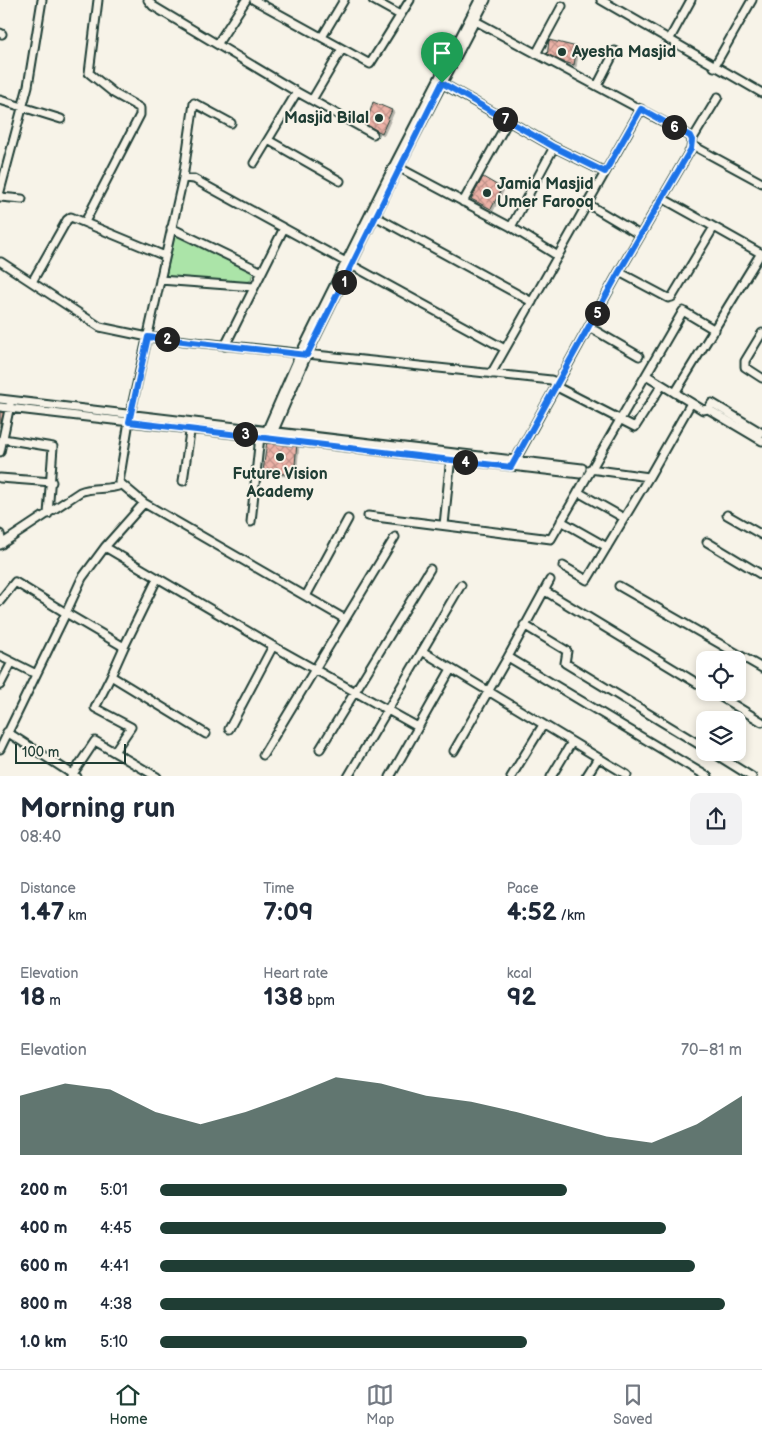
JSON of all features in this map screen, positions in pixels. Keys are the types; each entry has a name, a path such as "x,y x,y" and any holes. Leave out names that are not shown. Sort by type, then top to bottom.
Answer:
{"street":[{"path":"0,191 34,56 42,0"},
{"path":"85,222 140,116 140,108 115,94 89,74 98,0"},
{"path":"149,0 297,92 373,134"},
{"path":"218,43 246,0"},
{"path":"254,0 370,64 410,0"},
{"path":"322,38 344,0"},
{"path":"373,0 400,15"},
{"path":"251,522 267,434 396,166 472,19 479,0"},
{"path":"472,19 486,0"},
{"path":"601,0 762,93"},
{"path":"714,66 752,0"},
{"path":"669,40 689,1"},
{"path":"536,54 562,6"},
{"path":"472,19 690,136 692,143 762,183"},
{"path":"312,100 342,49"},
{"path":"597,86 615,51"},
{"path":"440,82 554,147 605,172"},
{"path":"254,163 297,92"},
{"path":"513,464 718,97"},
{"path":"0,100 61,118"},
{"path":"231,123 194,103 183,178 130,419 119,482 144,503 345,619"},
{"path":"491,374 586,203 641,109"},
{"path":"463,202 508,121"},
{"path":"268,140 340,181"},
{"path":"511,227 554,147"},
{"path":"396,166 511,227 558,256"},
{"path":"183,178 194,179 505,349"},
{"path":"0,197 22,199"},
{"path":"662,198 762,254 675,393"},
{"path":"586,203 640,235"},
{"path":"373,215 532,302"},
{"path":"32,282 67,220 71,217 165,256"},
{"path":"619,272 668,298 672,297 714,227"},
{"path":"171,228 262,272"},
{"path":"225,346 284,228"},
{"path":"1,262 100,327 148,337 551,380 556,385 620,420 637,426 662,385"},
{"path":"160,280 254,287"},
{"path":"368,516 551,539 683,311 715,330"},
{"path":"589,328 639,356"},
{"path":"762,332 745,361 744,367 762,378"},
{"path":"646,375 703,410 708,409 762,441"},
{"path":"0,399 11,404 130,419 581,471"},
{"path":"563,566 587,580 691,403"},
{"path":"708,409 712,403 762,433"},
{"path":"0,407 11,404"},
{"path":"0,452 11,404"},
{"path":"184,480 191,425"},
{"path":"3,439 53,447 52,482 48,514"},
{"path":"444,525 451,457"},
{"path":"590,469 649,477"},
{"path":"0,478 52,482"},
{"path":"0,534 1,545 91,487 110,490 121,485"},
{"path":"578,492 624,518"},
{"path":"0,749 82,578 104,547 144,503"},
{"path":"727,515 762,535"},
{"path":"306,596 348,519"},
{"path":"561,521 607,546"},
{"path":"263,755 395,537"},
{"path":"707,542 762,575"},
{"path":"104,547 272,646 316,668 418,727"},
{"path":"320,749 430,569"},
{"path":"114,752 131,727 96,708 157,579"},
{"path":"454,751 489,692 550,580"},
{"path":"0,601 15,582 124,647"},
{"path":"348,776 461,585"},
{"path":"619,586 762,668"},
{"path":"545,591 696,683"},
{"path":"524,625 568,651 565,663 696,743"},
{"path":"229,729 272,646"},
{"path":"422,652 627,776"},
{"path":"0,656 36,674"},
{"path":"508,657 708,776"},
{"path":"0,684 12,662"},
{"path":"390,776 452,669"},
{"path":"111,676 206,734"},
{"path":"728,701 762,722"},
{"path":"511,776 543,725"},
{"path":"8,732 73,776 92,742 97,742 156,776"},
{"path":"551,776 572,742"},
{"path":"586,776 598,758"},
{"path":"727,761 752,776"}],"green space":[{"path":"175,235 253,271 251,280 245,283 166,276"}],"building":[{"name":"Ayesha Masjid","path":"549,40 577,47 574,65 547,57"},
{"name":"Masjid Bilal","path":"373,102 392,110 382,133 366,125"},
{"name":"Jamia Masjid Umer Farooq","path":"483,177 502,188 491,209 471,199"},
{"path":"0,410 7,410 2,427 0,427"},
{"name":"Future Vision Academy","path":"267,440 297,443 294,475 263,472"}],"place":[{"name":"Ayesha Masjid","path":"562,52"},
{"name":"Masjid Bilal","path":"379,118"},
{"name":"Jamia Masjid Umer Farooq","path":"487,193"},
{"name":"Future Vision Academy","path":"280,457"}],"route":[{"path":"442,83 554,147 605,172 641,109 690,136 692,140 691,149 619,272 511,467 264,436 129,422 148,337 307,355 442,83"}]}
